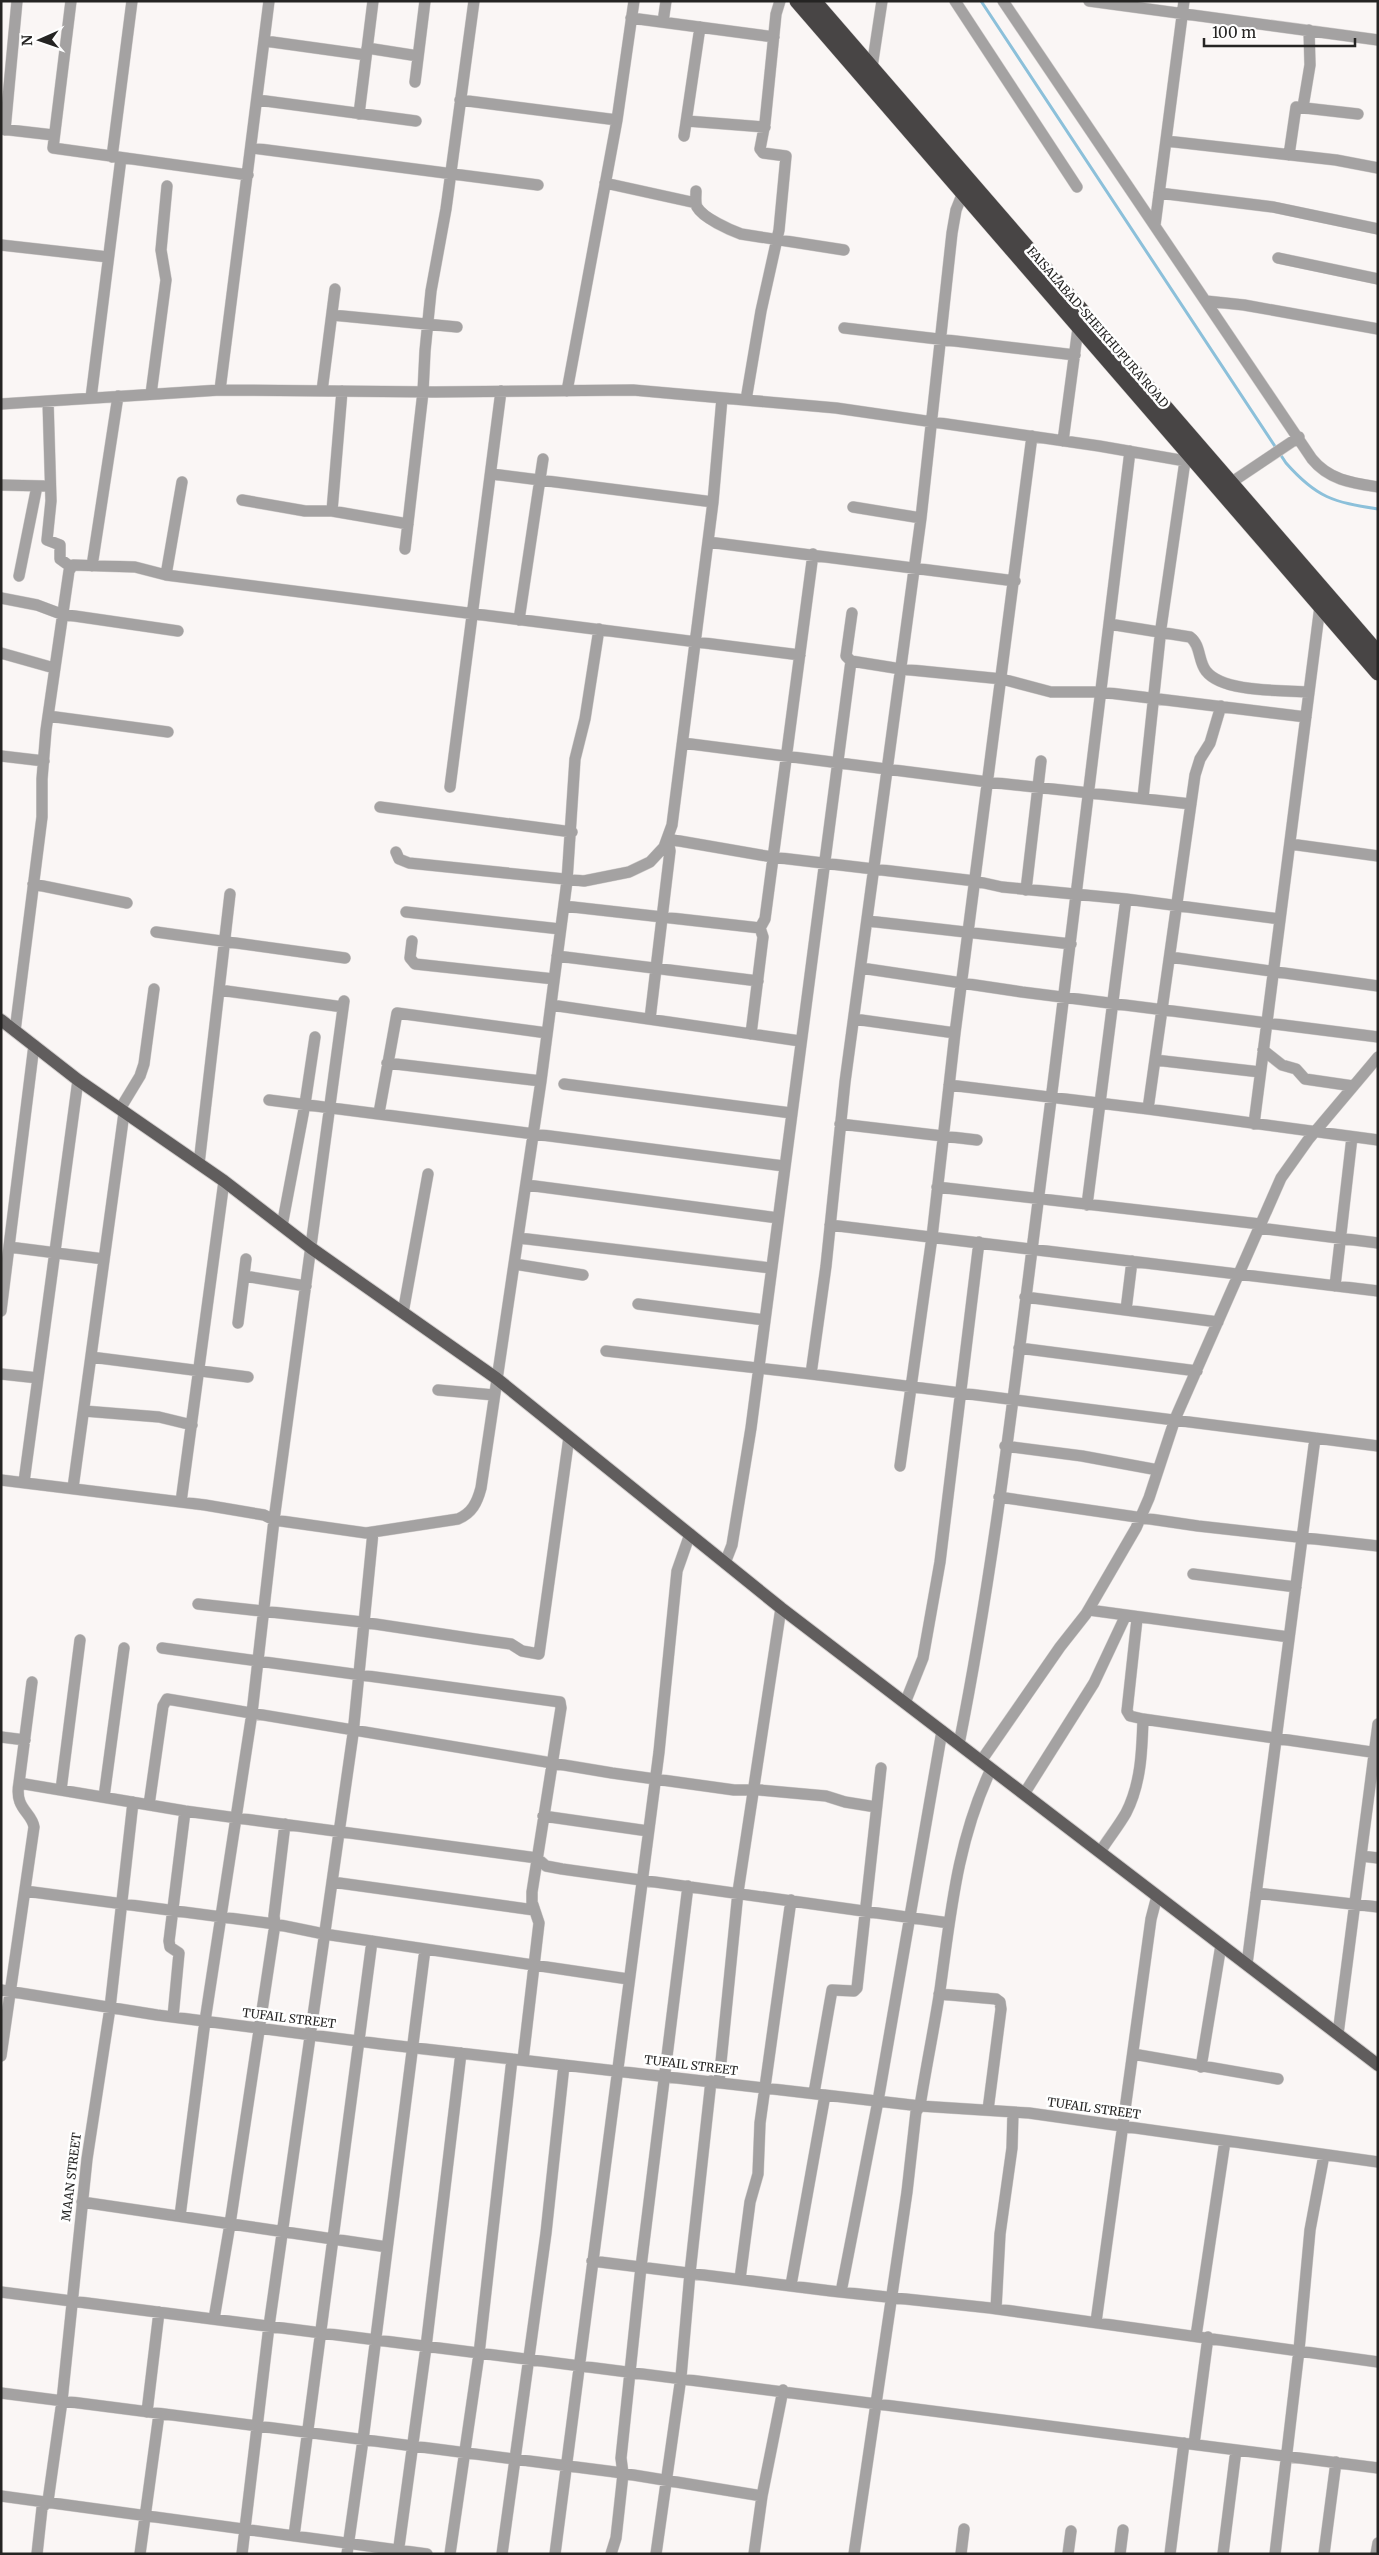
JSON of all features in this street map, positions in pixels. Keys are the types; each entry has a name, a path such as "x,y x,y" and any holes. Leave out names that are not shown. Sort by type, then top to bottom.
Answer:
{"highway":[{"name":"FAISALABAD-SHEIKHUPURA ROAD","path":"797,1 1191,462 1226,486 1372,640 1378,653"},
{"name":"FAISALABAD-SHEIKHUPURA ROAD","path":"814,1 1226,486 1320,606 1378,673"}],"main road":[{"path":"1,1020 78,1080 224,1181 311,1248 496,1378 781,1608 1378,2065"}],"street":[{"path":"17,1 3,129 54,136"},
{"path":"71,1 53,146 57,150 248,174"},
{"path":"91,398 108,257 132,1"},
{"path":"220,390 252,148 269,1"},
{"path":"359,114 373,1"},
{"path":"415,82 425,1"},
{"path":"405,548 424,392 427,324 435,264 446,209 474,1"},
{"path":"567,391 617,120 634,1"},
{"path":"663,22 666,1"},
{"path":"746,400 761,311 777,242 786,158 784,155 760,152 765,127 774,37 780,1"},
{"path":"872,67 882,1"},
{"path":"954,1 1078,188"},
{"path":"1003,1 1312,459 1323,471 1340,480 1378,487"},
{"path":"1089,1 1378,40"},
{"path":"1155,225 1184,1"},
{"path":"631,18 774,37"},
{"path":"684,136 700,27"},
{"path":"1303,107 1310,65 1309,30"},
{"path":"1,38 14,40"},
{"path":"265,41 418,56"},
{"path":"258,100 416,121"},
{"path":"460,100 617,120"},
{"path":"1289,155 1294,109 1303,107 1358,114"},
{"path":"687,121 765,127"},
{"path":"1166,141 1289,155 1378,168"},
{"path":"252,148 538,185"},
{"path":"605,183 696,197 702,213 728,229 752,238 844,250"},
{"path":"150,394 166,280 161,250 167,186"},
{"path":"1159,193 1273,207 1378,229"},
{"path":"811,1374 830,1225 840,1124 921,518 952,233 956,210 962,195"},
{"path":"1,245 108,257"},
{"path":"1278,258 1378,279"},
{"path":"322,391 335,289"},
{"path":"1206,301 1244,305 1378,329"},
{"path":"332,315 457,327"},
{"path":"844,328 1074,355"},
{"path":"1063,441 1078,328"},
{"path":"1,404 220,390 424,392 633,390 836,408 1032,436 1191,462 1160,631 1152,698 1144,798"},
{"path":"332,511 342,391"},
{"path":"450,787 492,474 501,392"},
{"path":"92,566 118,396"},
{"path":"650,1019 670,851 668,839 696,641 713,502 722,398"},
{"path":"48,400 51,486 47,540 60,545 60,559 71,566 135,567 166,575 800,655"},
{"path":"900,1466 932,1237 948,1085 1015,581 1032,436"},
{"path":"1226,486 1298,437"},
{"path":"960,1744 971,1684 999,1497 1026,1298 1090,793 1130,451"},
{"path":"519,620 543,459"},
{"path":"492,474 713,502"},
{"path":"166,575 182,482"},
{"path":"1,486 51,486"},
{"path":"19,576 37,486"},
{"path":"242,500 305,511 332,511 408,524"},
{"path":"853,507 921,518"},
{"path":"708,542 1015,581"},
{"path":"751,1034 763,937 760,928 765,919 813,554"},
{"path":"15,1031 42,818 48,716 62,614 71,566"},
{"path":"1,598 62,614 178,631"},
{"path":"1254,1124 1320,606"},
{"path":"725,1563 732,1545 751,1428 800,1041 838,762 850,661 846,654 852,613"},
{"path":"1109,624 1186,635 1194,640 1203,667 1208,674 1218,680 1236,686 1309,692"},
{"path":"1,1480 239,1510 274,1520 357,1533 458,1519 470,1512 479,1498 481,1488 496,1378 527,1185 567,881 572,832 576,749 585,719 599,629"},
{"path":"2,656 54,668"},
{"path":"850,661 901,669 1002,679 1051,692 1101,692 1306,717"},
{"path":"1148,1109 1197,768 1210,743 1221,706"},
{"path":"48,716 168,732"},
{"path":"682,743 888,767 988,782 1191,804"},
{"path":"1,756 44,761"},
{"path":"1026,890 1041,761"},
{"path":"380,807 572,832"},
{"path":"668,839 772,857 975,880 986,885 1126,899 1280,919"},
{"path":"396,852 397,858 404,862 567,881 595,880 629,872 650,862 659,854 668,839"},
{"path":"1290,844 1378,856"},
{"path":"33,884 127,903"},
{"path":"199,1164 230,894"},
{"path":"1087,1204 1126,899"},
{"path":"564,906 760,928"},
{"path":"406,912 560,929"},
{"path":"868,921 1071,944"},
{"path":"156,932 345,958"},
{"path":"412,940 410,958 415,964 554,979"},
{"path":"557,956 758,981"},
{"path":"1170,957 1378,986"},
{"path":"861,968 1064,997 1378,1037"},
{"path":"73,1488 122,1111 144,1064 154,990"},
{"path":"180,2216 205,2021 238,1818 274,1520 344,1004 219,990"},
{"path":"551,1005 800,1041"},
{"path":"379,1113 395,1018 399,1013 547,1033"},
{"path":"854,1019 955,1033"},
{"path":"282,1226 305,1104 315,1037"},
{"path":"1,1311 34,1045"},
{"path":"1263,1050 1282,1065 1296,1069 1306,1079 1353,1086"},
{"path":"854,2554 907,2192 916,2112 920,2106 949,1923 964,1844 986,1765 1060,1647 1089,1610 1141,1516 1175,1419 1272,1196 1289,1166 1314,1132 1378,1056"},
{"path":"1155,1060 1260,1072"},
{"path":"387,1062 541,1081"},
{"path":"24,1482 78,1080"},
{"path":"564,1084 791,1113"},
{"path":"948,1085 1148,1109 1378,1140"},
{"path":"269,1100 784,1166"},
{"path":"840,1124 977,1140"},
{"path":"1335,1286 1342,1238 1352,1136"},
{"path":"403,1313 428,1174"},
{"path":"181,1502 224,1181"},
{"path":"527,1185 778,1218"},
{"path":"937,1187 1087,1204 1378,1243"},
{"path":"830,1225 1378,1291"},
{"path":"518,1238 771,1268"},
{"path":"905,1703 923,1658 940,1562 979,1242"},
{"path":"10,1247 104,1259"},
{"path":"238,1323 246,1259"},
{"path":"1126,1310 1132,1261"},
{"path":"514,1264 582,1275"},
{"path":"244,1276 306,1286"},
{"path":"1026,1298 1218,1322"},
{"path":"638,1304 764,1320"},
{"path":"1019,1348 1197,1371"},
{"path":"606,1351 811,1374 1378,1446"},
{"path":"91,1356 248,1377"},
{"path":"1,1374 38,1378"},
{"path":"438,1390 494,1395"},
{"path":"84,1411 159,1417 192,1425"},
{"path":"198,1604 362,1622 511,1644 522,1651 539,1654 569,1437"},
{"path":"1247,1964 1316,1438"},
{"path":"1006,1446 1082,1456 1158,1470"},
{"path":"999,1497 1378,1546"},
{"path":"242,2554 269,2326 353,1728 362,1622 373,1532"},
{"path":"555,2554 655,1778 678,1562 690,1534"},
{"path":"1193,1574 1296,1588"},
{"path":"656,2554 682,2377 690,2273 738,1892 781,1608"},
{"path":"1089,1610 1137,1619 1289,1637"},
{"path":"1024,1794 1094,1683 1125,1617"},
{"path":"1137,1619 1128,1711 1132,1716 1376,1753"},
{"path":"61,1790 80,1640"},
{"path":"104,1798 124,1648"},
{"path":"162,1648 258,1663 560,1702 561,1708 532,1892 534,1910 539,1923 534,1965 518,2059 450,2554"},
{"path":"1,2056 6,1991 25,1891 34,1827 20,1804 20,1783 32,1682"},
{"path":"149,1805 164,1699 734,1790 826,1796 844,1802 876,1807"},
{"path":"1100,1852 1126,1813 1133,1796 1141,1758 1143,1719"},
{"path":"1338,2034 1376,1753 1378,1724"},
{"path":"841,2292 878,2101 942,1731"},
{"path":"1,1737 25,1740"},
{"path":"791,2285 832,1990 854,1991 857,1988 881,1768"},
{"path":"20,1783 185,1811 537,1858 546,1866 641,1881 738,1892 949,1923"},
{"name":"MAAN STREET","path":"37,2554 42,2508 48,2501 62,2401 82,2202 110,2008 132,1802"},
{"path":"173,2017 179,1953 169,1945 185,1811"},
{"path":"544,1816 648,1831"},
{"path":"214,2319 275,1924 274,1916 285,1824"},
{"path":"1361,1856 1378,1858"},
{"path":"332,1882 534,1910"},
{"path":"611,2554 616,2538 623,2474 621,2458 641,2267 688,1886"},
{"path":"25,1891 275,1924 324,1934 628,1978"},
{"path":"1256,1893 1378,1907"},
{"path":"1096,2322 1151,1919 1157,1896"},
{"path":"740,2279 750,2202 758,2174 760,2123 791,1900"},
{"path":"294,2536 372,1941"},
{"path":"1201,2067 1221,1945"},
{"path":"347,2549 364,2440 425,1949"},
{"name":"TUFAIL STREET","path":"6,1991 173,2017 412,2048 920,2106 1013,2112 1378,2162"},
{"path":"939,1994 996,1999 1000,2002 1001,2010 988,2110"},
{"path":"398,2552 426,2347 461,2053"},
{"path":"1133,2054 1278,2079"},
{"path":"502,2554 530,2361 564,2064"},
{"path":"996,2308 1000,2234 1012,2148 1013,2112"},
{"path":"1196,2336 1225,2140"},
{"path":"1275,2554 1299,2350 1310,2230 1324,2155"},
{"path":"82,2202 387,2247"},
{"path":"592,2261 841,2292 996,2308 1378,2362"},
{"path":"1,2292 530,2361 682,2377 1378,2468"},
{"path":"140,2554 145,2517 159,2312"},
{"path":"1170,2554 1208,2337"},
{"path":"754,2554 762,2496 783,2390"},
{"path":"1,2393 566,2466 762,2496"},
{"path":"1223,2554 1236,2450"},
{"path":"1324,2554 1336,2462"},
{"path":"1,2496 294,2536 347,2549 427,2554"},
{"path":"961,2554 964,2528"},
{"path":"1120,2554 1124,2530"},
{"path":"1068,2554 1071,2531"},
{"path":"1376,2554 1378,2543"}],"waterway":[{"path":"981,1 1286,463 1297,475 1317,491 1337,501 1378,509"}]}
